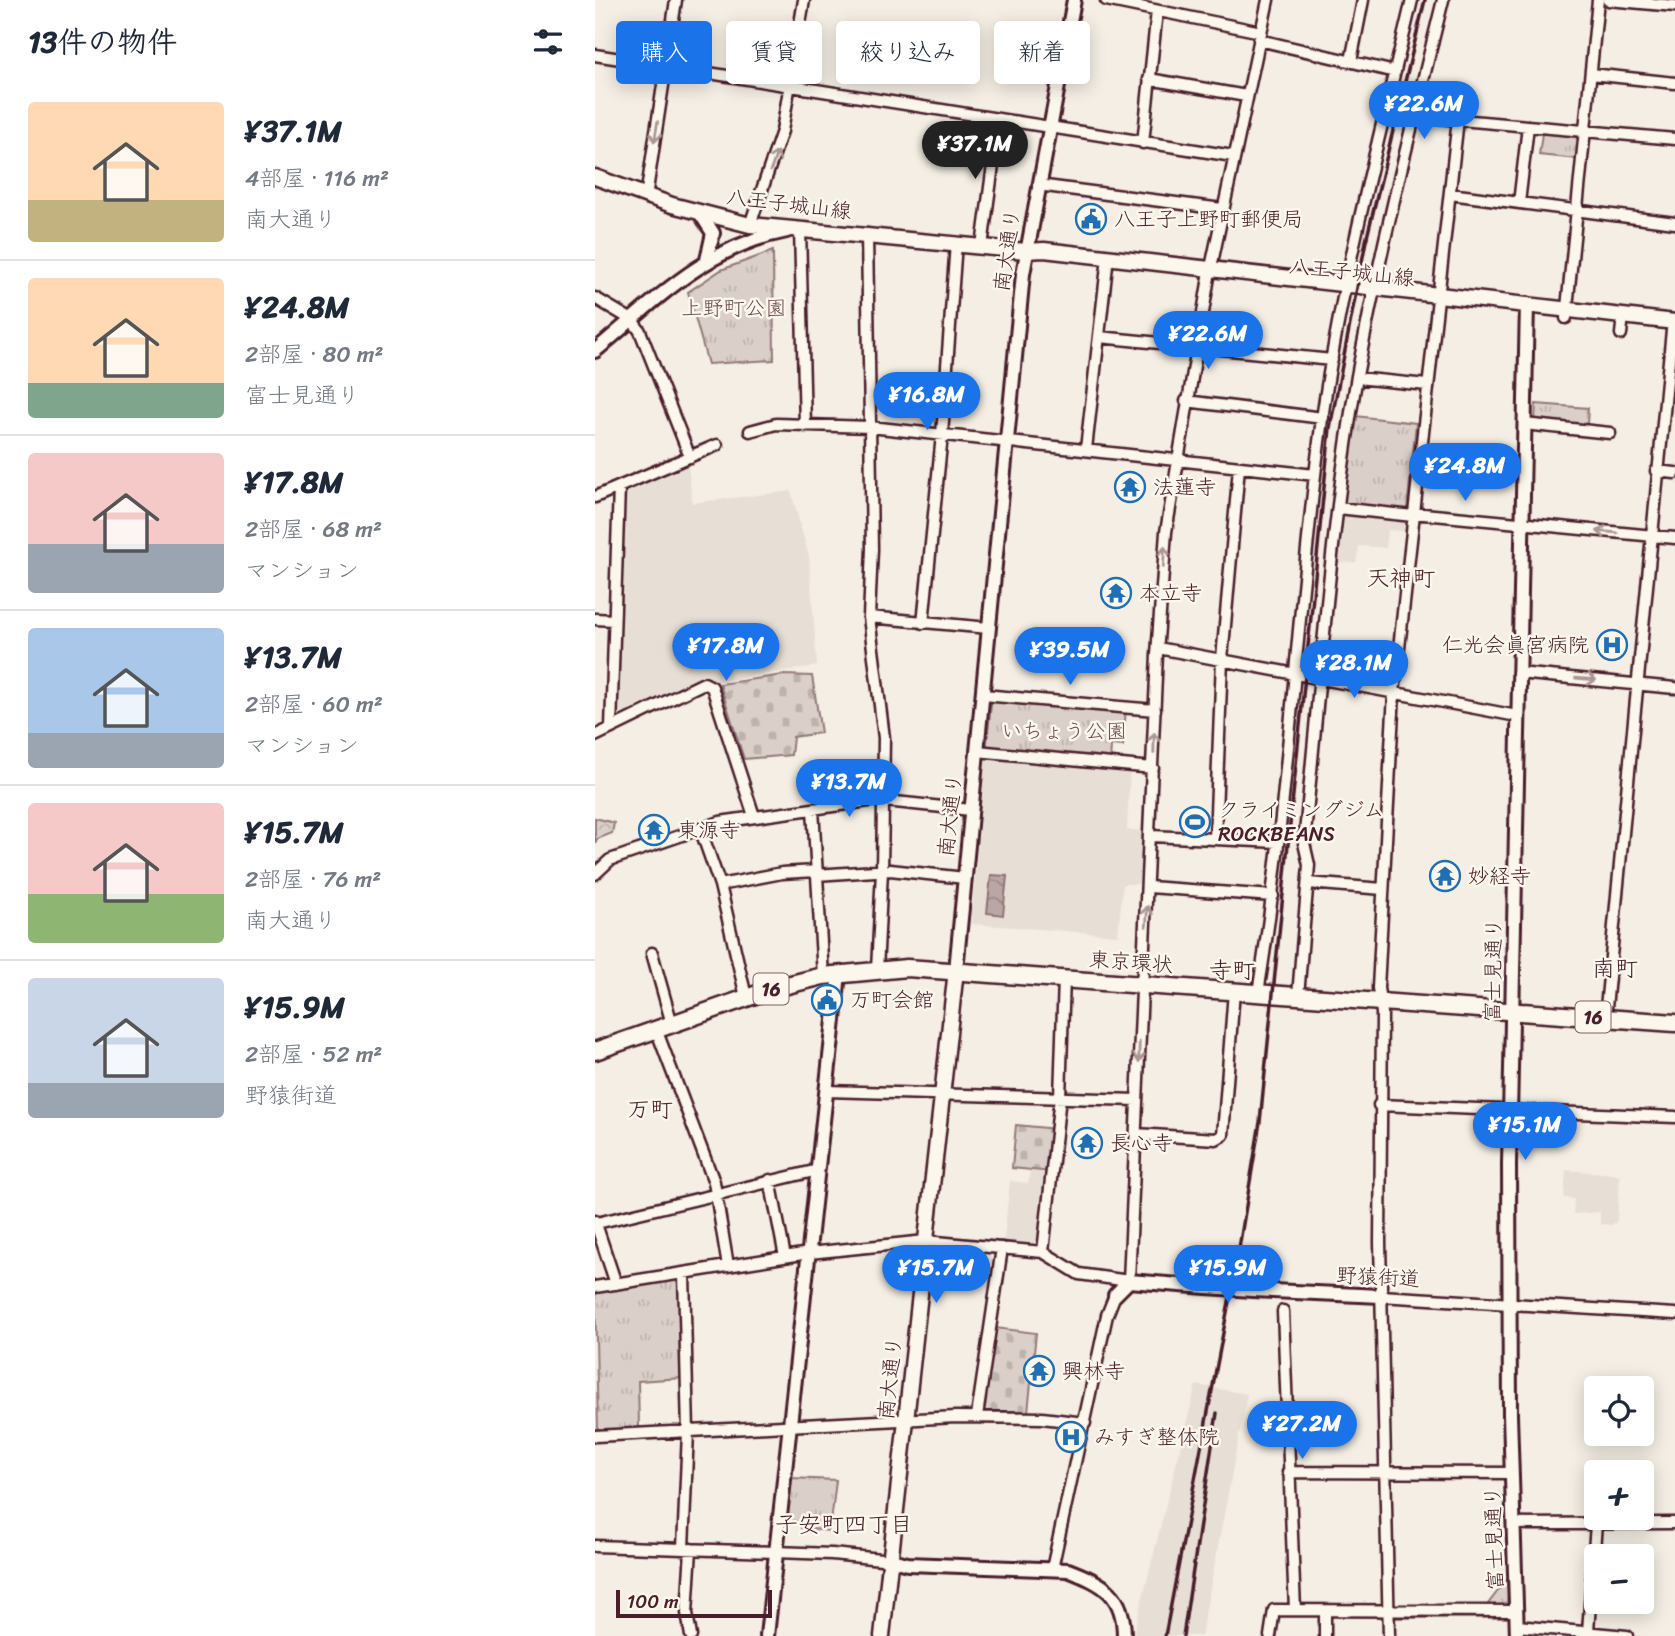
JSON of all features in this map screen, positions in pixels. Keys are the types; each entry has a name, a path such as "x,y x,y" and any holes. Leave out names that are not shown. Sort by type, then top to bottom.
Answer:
{"highway":[{"name":"東京環状","path":"595,1051 746,997 831,975 877,970 956,970 1511,1012 1606,1012 1675,1023"}],"main road":[{"name":"八王子城山線","path":"595,177 646,197 750,225 956,243 1026,251 1043,258 1107,261 1567,313 1622,325 1674,328"},
{"name":"南大通り","path":"882,1636 956,970"}],"street":[{"path":"673,21 676,0"},
{"path":"734,246 750,225 775,157 804,0"},
{"name":"南大通り","path":"956,970 1026,251 1074,0"},
{"path":"1106,0 1142,4 1157,11 1395,72"},
{"path":"1052,1569 1107,1315 1115,1295 1129,1281 1158,648 1166,532 1186,401 1222,209 1268,0"},
{"path":"1351,61 1363,0"},
{"path":"1258,993 1273,896 1293,673 1323,418 1345,288 1412,0"},
{"path":"1298,996 1309,864 1304,843 1338,508 1357,378 1393,196 1443,0"},
{"path":"1567,313 1598,0"},
{"path":"1608,0 1675,6"},
{"path":"1143,143 1157,11"},
{"path":"595,55 616,59"},
{"path":"1591,74 1675,83"},
{"path":"712,75 1233,156"},
{"path":"1149,79 1247,96"},
{"path":"646,197 664,84"},
{"path":"1415,116 1675,139"},
{"path":"1389,1636 1378,1105 1381,1002 1378,988 1394,693 1458,119"},
{"path":"982,246 999,121"},
{"path":"1519,203 1528,126"},
{"path":"1038,185 1222,209"},
{"path":"1450,194 1675,223"},
{"path":"700,213 713,233 706,261"},
{"path":"595,351 706,261 734,246 800,229 805,426"},
{"path":"867,234 872,549 869,617 884,738 877,970"},
{"path":"923,623 942,435 956,243"},
{"path":"1086,449 1107,261"},
{"path":"595,298 632,320 645,341 690,457"},
{"name":"富士見通り","path":"1517,1631 1511,1473 1510,1111 1527,309"},
{"path":"1606,1012 1618,908 1656,471 1674,328"},
{"path":"1099,337 1332,360"},
{"path":"1357,378 1427,385"},
{"path":"1186,401 1323,418"},
{"path":"1524,424 1610,433"},
{"path":"750,432 776,425 870,427 1007,439 1315,475"},
{"path":"595,498 717,445"},
{"path":"1215,839 1222,659 1239,467"},
{"path":"1656,471 1675,474"},
{"path":"611,728 619,487"},
{"path":"1338,508 1675,538"},
{"path":"869,617 989,628"},
{"path":"595,619 614,620"},
{"path":"1158,648 1517,716"},
{"path":"1518,673 1675,688"},
{"path":"595,736 704,683 712,687 754,816"},
{"path":"982,695 1155,710"},
{"path":"977,751 1153,768"},
{"path":"595,874 610,860 700,828 754,816 883,800 971,810"},
{"path":"767,1636 827,1091 831,975 816,873 813,809"},
{"path":"700,828 720,885 746,997"},
{"path":"1151,836 1278,842"},
{"path":"720,885 782,873 882,871 965,878"},
{"path":"1308,883 1383,889"},
{"path":"1149,887 1273,896"},
{"path":"652,953 664,1027 716,1193 728,1266"},
{"path":"1043,1252 1060,1097 1064,978"},
{"path":"1136,1134 1216,1139 1223,1135 1234,991"},
{"path":"827,1091 1137,1100"},
{"path":"1378,1105 1675,1117"},
{"path":"616,1284 596,1222 818,1170"},
{"path":"770,1180 785,1257"},
{"path":"595,1287 809,1253 926,1241 1043,1252 1079,1274 1129,1281"},
{"path":"977,1416 1002,1248"},
{"path":"684,1274 688,1432 687,1613 691,1636"},
{"name":"野猿街道","path":"1129,1281 1675,1314"},
{"path":"1283,1311 1287,1472 1295,1611"},
{"path":"597,1436 977,1416 1085,1423"},
{"path":"1287,1472 1511,1473"},
{"path":"1654,1523 1675,1523"},
{"path":"1513,1524 1584,1524"},
{"path":"1588,1631 1596,1530"},
{"path":"595,1546 776,1552 891,1560 908,1564 1068,1570 1092,1580 1117,1600 1124,1619 1124,1636"},
{"path":"1052,1569 1100,1593 1114,1611 1117,1636"},
{"path":"1270,1636 1274,1610 1516,1611"},
{"path":"1325,1611 1325,1636"},
{"path":"1517,1631 1588,1631 1627,1636"}],"shaded area":[{"path":"688,463 692,503 791,491 809,557 817,666 711,683 701,679 617,719 614,715 622,489"},
{"path":"1338,508 1413,516 1411,532 1388,530 1386,548 1359,546 1356,562 1333,563"},
{"path":"986,752 1130,766 1127,830 1152,831 1149,884 1123,884 1118,935 971,924"},
{"path":"1030,1170 1052,1172 1043,1252 1003,1248 1010,1181 1028,1183"},
{"path":"1566,1170 1617,1174 1620,1178 1617,1221 1612,1225 1600,1224 1600,1212 1573,1214 1574,1199 1564,1198"},
{"path":"1196,1385 1247,1394 1201,1636 1133,1636"}],"green space":[{"path":"1542,133 1576,137 1579,141 1577,159 1539,155"},
{"name":"上野町公園","path":"773,251 774,360 708,364 688,292 721,270"},
{"path":"1536,404 1588,408 1587,424 1535,421"},
{"path":"1355,416 1416,423 1407,509 1404,511 1345,505 1342,501"},
{"path":"783,675 812,676 821,733 793,737 791,755 744,759 720,684"},
{"name":"いちょう公園","path":"992,695 1126,708 1123,746 1111,745 1110,764 986,752"},
{"path":"595,818 614,823 612,833 597,839 595,843"},
{"path":"1016,1125 1056,1129 1052,1172 1012,1168"},
{"path":"679,1279 682,1378 638,1381 639,1428 598,1430 595,1292"},
{"path":"995,1328 1036,1333 1028,1412 981,1412"},
{"path":"790,1478 836,1480 830,1531 801,1528 801,1522 786,1521"},
{"path":"1507,1579 1508,1607 1485,1608"}],"water":[{"path":"991,875 1007,876 1003,915 987,913"}],"railway":[{"path":"1165,1636 1237,1260 1260,1122 1330,428 1366,241 1425,0"},
{"path":"1183,1636 1217,1413"}],"place":[{"name":"八王子上野町郵便局","path":"1091,219"},
{"name":"法蓮寺","path":"1130,487"},
{"name":"本立寺","path":"1116,593"},
{"name":"仁光会眞宮病院","path":"1612,645"},
{"name":"クライミングジム ROCKBEANS","path":"1195,822"},
{"name":"東源寺","path":"654,830"},
{"name":"妙経寺","path":"1445,876"},
{"name":"万町会館","path":"827,1000"},
{"name":"長心寺","path":"1087,1143"},
{"name":"興林寺","path":"1039,1371"},
{"name":"みすぎ整体院","path":"1071,1437"}],"district":[{"name":"天神町","path":"1401,578"},
{"name":"南町","path":"1615,968"},
{"name":"寺町","path":"1232,970"},
{"name":"万町","path":"650,1109"},
{"name":"子安町四丁目","path":"844,1524"}]}
